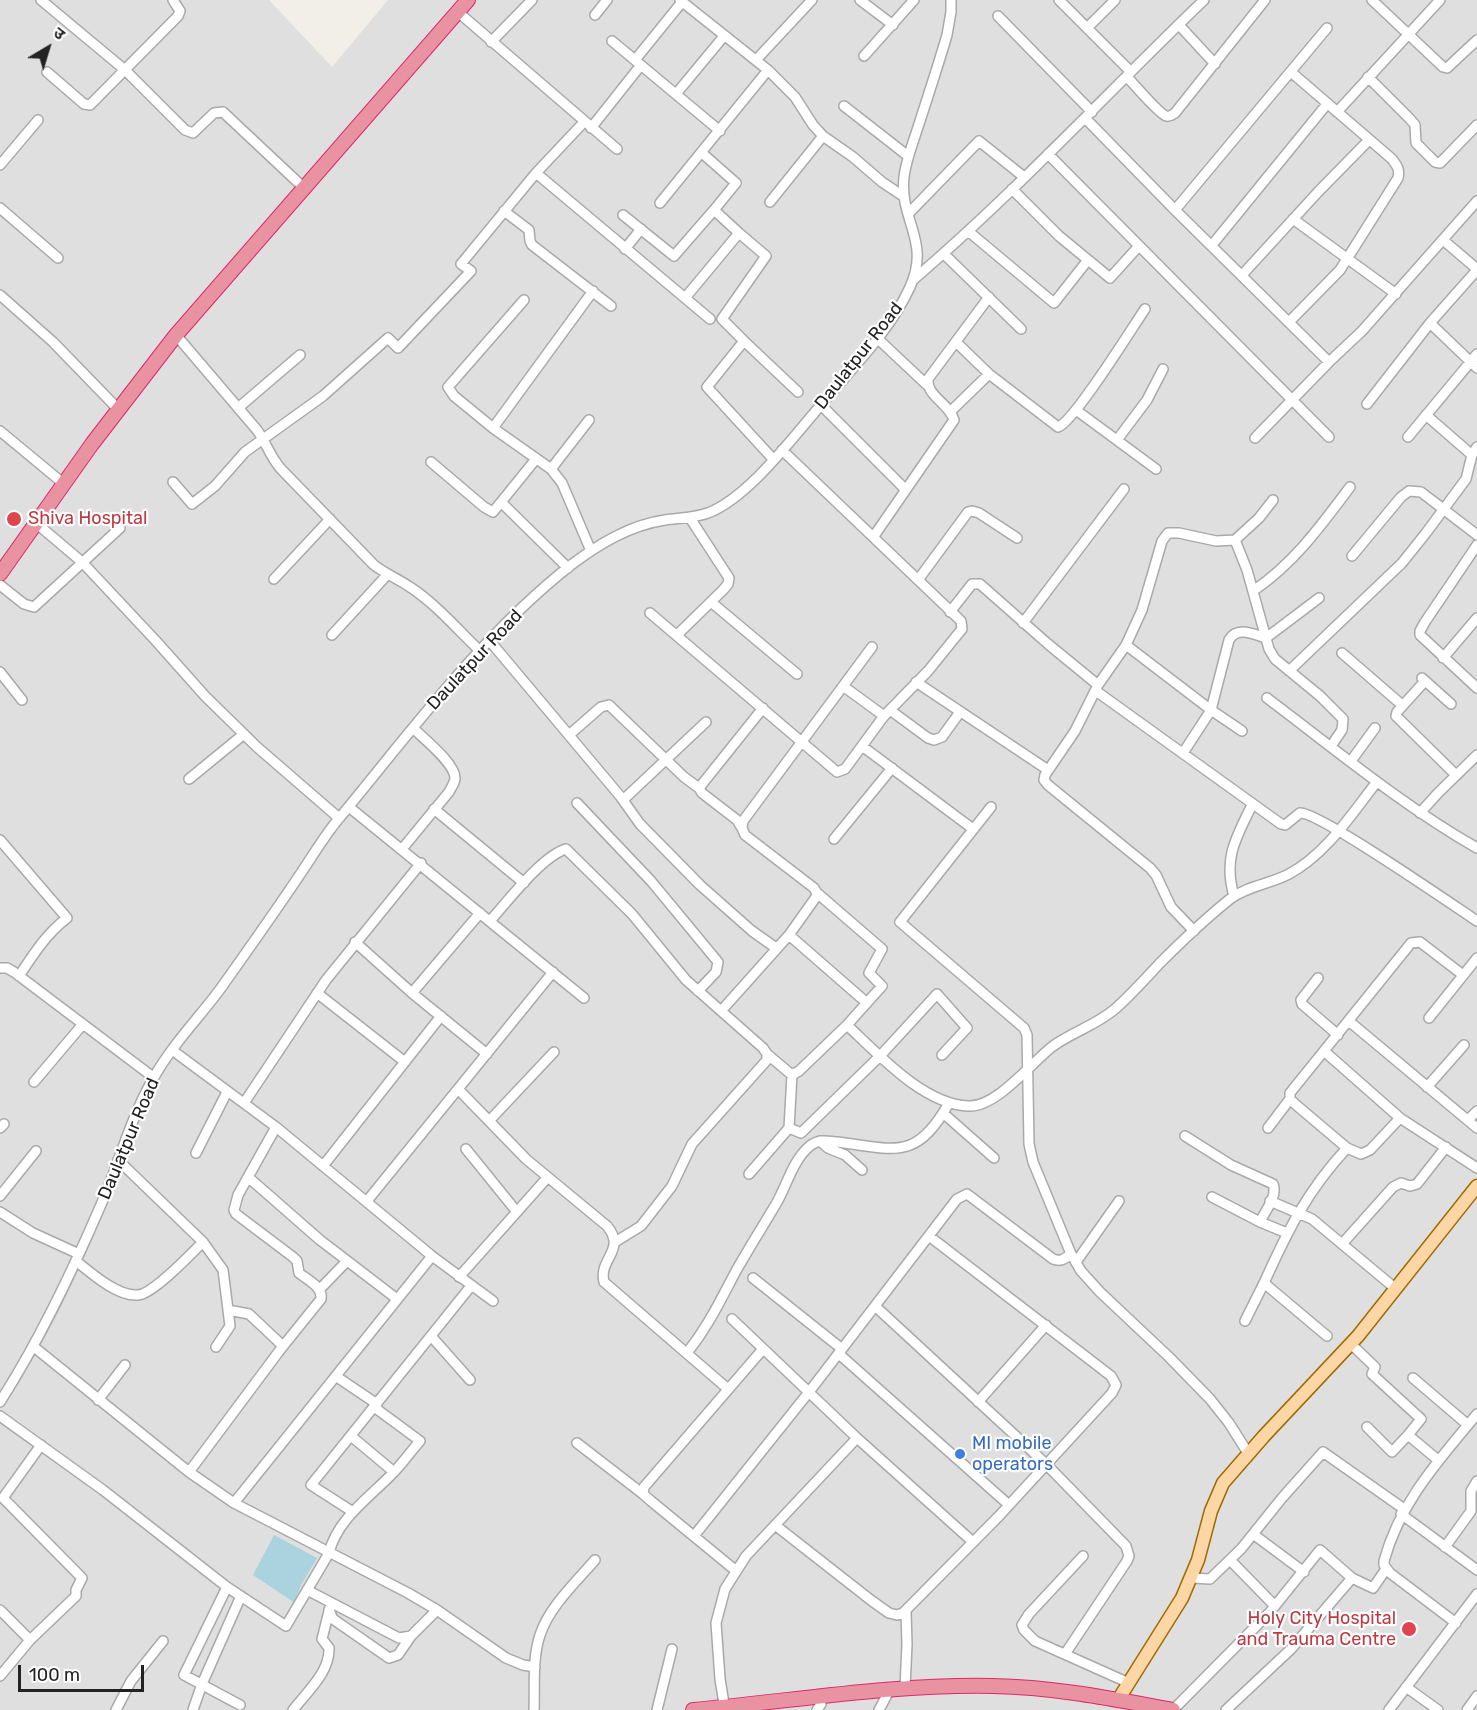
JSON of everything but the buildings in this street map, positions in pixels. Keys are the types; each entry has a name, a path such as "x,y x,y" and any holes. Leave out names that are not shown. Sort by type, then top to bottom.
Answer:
{"highway":[{"path":"0,574 118,409 176,335 468,0"},
{"path":"762,1710 819,1707 885,1699 905,1688 947,1686 1025,1687 1135,1710"},
{"path":"693,1710 961,1694 1055,1697 1173,1710"}],"main road":[{"path":"1114,1705 1170,1620 1192,1578 1217,1495 1223,1483 1248,1453 1351,1344 1477,1186"}],"street":[{"path":"41,0 125,70 190,133 198,130 214,113 223,112 304,188"},
{"path":"47,72 84,104 90,105 178,16 180,11 173,0"},
{"path":"491,42 532,0"},
{"path":"595,15 607,0"},
{"path":"756,60 812,0"},
{"path":"860,0 892,25"},
{"path":"864,56 915,0"},
{"name":"Daulatpur Road","path":"0,1402 34,1347 78,1258 105,1196 135,1115 153,1077 218,992 339,818 479,650 568,568 617,535 646,524 710,513 729,501 783,450 877,338 906,297 914,280 918,252 916,237 904,207 903,196 908,156 947,35 951,0"},
{"path":"1059,0 1165,116 1175,113 1265,0"},
{"path":"914,280 1089,115 1204,0"},
{"path":"1372,0 1447,68 1477,40"},
{"path":"1337,112 1440,0"},
{"path":"172,482 192,504 215,486 244,452 323,396 388,338 398,348 471,272 461,264 536,174 587,125 638,63 681,1 768,70 795,97 823,136 903,196"},
{"path":"1087,28 1113,1"},
{"path":"458,12 617,149"},
{"path":"998,16 1175,210 1329,362"},
{"path":"1179,24 1215,64"},
{"path":"1175,210 1327,28"},
{"path":"676,94 724,36"},
{"path":"612,41 720,131"},
{"path":"660,203 768,70"},
{"path":"1289,322 1334,277 1398,178 1399,173 1399,168 1392,159 1291,72"},
{"path":"1368,77 1415,125 1416,143 1435,162 1440,163 1477,125"},
{"path":"1212,245 1327,104"},
{"path":"844,106 908,156"},
{"path":"0,165 38,120"},
{"path":"770,202 823,136"},
{"path":"1242,275 1369,140"},
{"path":"908,214 980,141 1024,177"},
{"path":"623,215 674,256 736,183 702,153"},
{"path":"1048,154 1329,437"},
{"path":"536,174 710,319"},
{"path":"1012,189 1059,236 1110,279 1138,247"},
{"path":"1254,438 1362,331 1477,201"},
{"path":"0,208 58,258"},
{"path":"714,210 766,256 722,319 798,392"},
{"path":"504,211 529,230 532,245 611,306"},
{"path":"1293,219 1396,294"},
{"path":"625,249 641,229"},
{"path":"968,231 1054,303 1088,260"},
{"path":"685,298 739,232"},
{"path":"1367,404 1430,323 1477,270 1443,240"},
{"path":"944,254 1021,329"},
{"path":"493,428 593,291"},
{"path":"0,295 53,342 118,409"},
{"path":"927,385 928,380 989,297"},
{"path":"524,300 448,387 454,396 493,428 551,469 562,483 591,551"},
{"path":"956,342 989,374 1058,427 1062,426 1076,410 1145,309"},
{"path":"1430,323 1473,365"},
{"path":"176,335 263,438 272,459 280,469 374,565 387,575 411,587 479,650"},
{"path":"874,536 954,420 951,411 927,385 877,338"},
{"path":"744,341 706,387 773,459"},
{"path":"1408,437 1473,365 1477,354"},
{"path":"238,408 300,355"},
{"path":"1117,440 1147,400 1163,369"},
{"path":"951,411 989,374"},
{"path":"821,405 905,489"},
{"path":"1076,410 1156,469"},
{"path":"1289,671 1402,563 1466,479 1474,451 1426,415"},
{"path":"551,469 589,420"},
{"path":"0,431 64,484"},
{"path":"650,613 837,772 845,770 887,713 928,671 962,629 961,621 783,450"},
{"path":"431,462 490,511 496,510 536,459"},
{"path":"1253,591 1290,562 1350,487"},
{"path":"1023,623 1124,489"},
{"path":"1352,556 1401,497 1409,491 1421,492 1477,535"},
{"path":"1194,931 1171,907 1156,875 1150,868 1044,780 1048,770 1075,731 1097,688 1126,645 1142,610 1162,541 1168,534 1179,532 1216,541 1234,540 1259,518 1273,500"},
{"path":"501,503 568,568"},
{"path":"918,580 968,512 979,513 1017,538"},
{"path":"676,635 728,584 729,578 690,518"},
{"path":"274,579 330,519"},
{"path":"36,523 82,562 205,696 244,734 339,818"},
{"path":"0,585 24,604 34,607 120,528"},
{"path":"1234,540 1253,591 1269,649 1275,659 1320,696 1343,719 1342,730 1331,746"},
{"path":"1477,545 1420,631 1423,639 1477,688"},
{"path":"332,635 387,575"},
{"path":"950,612 968,587 975,582 980,584 1097,688 1252,805 1285,825 1300,813 1305,812 1339,830 1477,921"},
{"path":"1266,638 1319,598"},
{"path":"711,602 797,674"},
{"path":"1443,658 1477,618"},
{"path":"1183,753 1211,710 1232,634 1247,632 1266,638"},
{"path":"489,640 624,800 640,824 700,885 752,931 776,948"},
{"path":"1126,645 1242,731"},
{"path":"742,828 744,821 872,647"},
{"path":"1342,653 1402,705"},
{"path":"0,672 22,700"},
{"path":"1451,704 1423,679 1396,712 1396,716 1456,775"},
{"path":"916,682 1048,770"},
{"path":"843,686 934,740 942,737 960,712"},
{"path":"1267,698 1351,761 1376,783 1477,848"},
{"path":"569,735 601,707 609,705 684,777 737,819 745,835 814,888 882,949 869,973 882,986 847,1025 792,1075"},
{"path":"699,788 763,708"},
{"path":"624,800 706,722"},
{"path":"402,849 454,782 454,770 413,728"},
{"path":"1351,761 1376,728"},
{"path":"189,779 244,734"},
{"path":"862,746 974,829"},
{"path":"1420,813 1477,755"},
{"path":"834,839 892,768"},
{"path":"847,1025 880,1056 921,1089 949,1103 971,1106 980,1104 995,1096 1053,1046 1096,1024 1116,1008 1194,931 1234,896 1292,873 1326,844 1376,783"},
{"path":"577,803 651,881 718,962 716,972 698,991"},
{"path":"1234,896 1229,875 1230,859 1235,840 1252,805"},
{"path":"349,807 584,998"},
{"path":"991,807 900,922 1024,1028 1027,1035 1029,1144 1033,1162 1073,1258 1100,1292 1210,1399 1248,1453"},
{"path":"434,809 524,883"},
{"path":"2,847 67,918 44,940 19,976"},
{"path":"490,921 524,883 555,854 566,849 632,914 670,963 792,1075"},
{"path":"244,1103 317,993 355,942 421,864"},
{"path":"721,1011 789,935 816,897 816,892"},
{"path":"412,993 480,913"},
{"path":"789,935 867,1003"},
{"path":"355,942 412,993 487,1054"},
{"path":"1268,1128 1290,1099 1290,1093 1350,1022 1411,943 1420,942 1462,975"},
{"path":"1429,1018 1477,958"},
{"path":"2,966 19,976 153,1077"},
{"path":"367,1202 553,972"},
{"path":"1318,978 1303,996 1302,1004 1338,1035"},
{"path":"317,993 405,1062"},
{"path":"789,1128 801,1133 880,1056 937,994 967,1028 942,1055"},
{"path":"323,1166 441,1017"},
{"path":"1350,1022 1477,1128"},
{"path":"34,1082 83,1024"},
{"path":"1427,1087 1464,1045"},
{"path":"172,1050 276,1127 432,1256 493,1302"},
{"path":"1324,1051 1400,1118 1477,1168"},
{"path":"489,1121 554,1052"},
{"path":"615,1242 641,1226 672,1186 692,1144 767,1060 767,1054"},
{"path":"749,1174 789,1128 792,1075"},
{"path":"458,1089 526,1159 607,1226 614,1235 615,1242 604,1269 604,1282 728,1389"},
{"path":"196,1153 227,1092"},
{"path":"1290,1099 1347,1148 1361,1154 1366,1153 1400,1118"},
{"path":"687,1353 710,1321 736,1270 776,1203 791,1170 811,1145 820,1142 839,1142 879,1149 912,1145 929,1134 949,1103"},
{"path":"1468,1120 1477,1111"},
{"path":"944,1113 994,1158"},
{"path":"189,1472 283,1346 318,1304 322,1294 320,1289 299,1273 297,1261 293,1257 236,1214 234,1205 276,1127"},
{"path":"1185,1136 1231,1165 1273,1184 1275,1189 1260,1222"},
{"path":"820,1142 845,1155 862,1170"},
{"path":"1342,1244 1393,1187 1401,1183 1410,1186 1417,1184 1446,1147"},
{"path":"1245,1321 1298,1212 1317,1183 1347,1148"},
{"path":"466,1149 517,1212"},
{"path":"0,1196 36,1151"},
{"path":"118,1160 203,1242 223,1270 230,1326 216,1347"},
{"path":"248,1177 347,1261 397,1299"},
{"path":"459,1277 548,1178"},
{"path":"694,1536 809,1392 957,1199 967,1194 1058,1261 1073,1258 1119,1201"},
{"path":"1212,1197 1287,1233"},
{"path":"1270,1201 1312,1219 1396,1289"},
{"path":"0,1212 78,1258 115,1288 137,1296 146,1293 203,1242"},
{"path":"775,1525 889,1613 897,1615 906,1611 1009,1505 1112,1393 1116,1385 1111,1376 929,1236"},
{"path":"234,1503 432,1256"},
{"path":"320,1289 347,1261"},
{"path":"753,1278 840,1352 1009,1505"},
{"path":"1264,1283 1327,1336"},
{"path":"353,1512 311,1485 471,1286"},
{"path":"875,1306 1046,1464 1121,1539 1129,1551 1129,1556 1122,1569 1065,1654"},
{"path":"228,1310 249,1314 283,1346"},
{"path":"732,1319 857,1438 973,1542"},
{"path":"978,1402 1046,1325"},
{"path":"431,1336 470,1380"},
{"path":"1351,1344 1375,1367 1372,1374 1421,1419 1392,1452 1367,1427"},
{"path":"34,1347 189,1472 234,1503 437,1610 506,1658 523,1665 536,1667"},
{"path":"644,1494 644,1486 648,1480 763,1349"},
{"path":"98,1400 125,1365"},
{"path":"0,1416 103,1490 227,1587 286,1626 329,1553 332,1540 353,1512 394,1472 420,1441 337,1377"},
{"path":"1413,1378 1468,1425"},
{"path":"1456,1623 1386,1569 1384,1561 1403,1512 1423,1478 1477,1414"},
{"path":"1408,1435 1438,1460"},
{"path":"351,1436 394,1472"},
{"path":"725,1708 720,1679 716,1623 725,1589 735,1570 857,1438"},
{"path":"577,1443 644,1494 735,1570"},
{"path":"0,1676 30,1640 76,1596 76,1590 82,1578 3,1498 41,1445"},
{"path":"1192,1578 1210,1579 1230,1560 1323,1452 1477,1570"},
{"path":"1445,1547 1471,1511 1472,1491 1477,1481"},
{"path":"1253,1534 1304,1572"},
{"path":"1173,1710 1275,1606 1320,1550 1352,1578 1373,1588 1386,1569"},
{"path":"1083,1556 1029,1614 1022,1625 1035,1641 1129,1683"},
{"path":"534,1710 536,1651 540,1634 550,1616 595,1560"},
{"path":"1230,1560 1275,1606"},
{"path":"1227,1710 1291,1649 1352,1578"},
{"path":"227,1587 184,1675 240,1705"},
{"path":"307,1590 330,1606 399,1638 411,1636"},
{"path":"1389,1710 1477,1594"},
{"path":"193,1710 202,1684 242,1596"},
{"path":"330,1606 333,1619 389,1658 398,1655 411,1636 437,1610"},
{"path":"293,1710 322,1674 328,1660 329,1648 322,1639 330,1606"},
{"path":"0,1610 30,1640"},
{"path":"905,1688 906,1611"},
{"path":"116,1710 131,1680 163,1641"},
{"path":"657,1710 672,1649"},
{"path":"1406,1687 1438,1710"},
{"path":"1467,1710 1477,1696"}],"shaded area":[{"path":"0,0 269,0 332,67 388,0 1477,0 1477,1710 0,1710"}],"water":[{"path":"274,1535 317,1558 300,1587 295,1603 253,1575"}],"place":[{"name":"Shiva Hospital","path":"14,519"},
{"name":"MI mobile operators","path":"960,1454"},
{"name":"Holy City Hospital and Trauma Centre","path":"1409,1629"}]}
